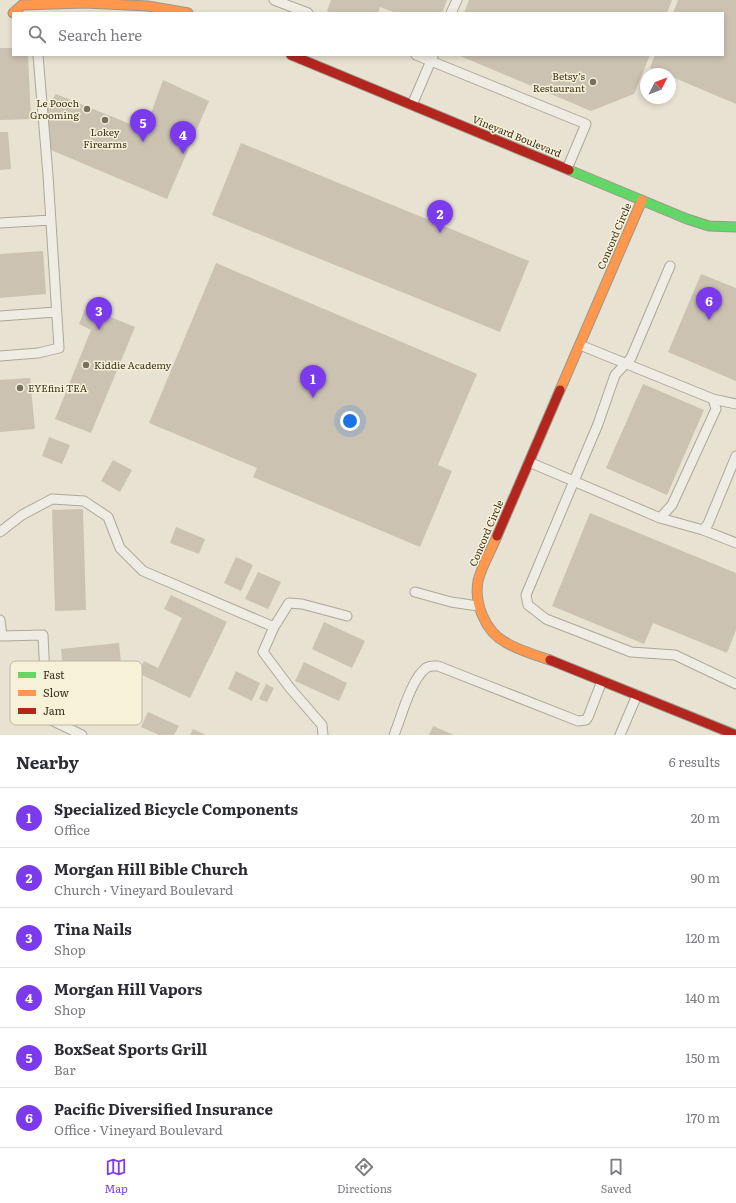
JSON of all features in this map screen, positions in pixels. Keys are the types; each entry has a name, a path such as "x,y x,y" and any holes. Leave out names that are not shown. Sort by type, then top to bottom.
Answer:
{"street":[{"path":"11,13 20,3 38,9 115,0 162,6 184,12"},
{"name":"Vineyard Boulevard","path":"293,56 687,219 709,226 736,227"},
{"name":"Concord Circle","path":"642,200 478,580 478,606 488,627 504,642 736,735"}],"lane":[{"path":"274,0 305,12"},
{"path":"451,12 457,0"},
{"path":"0,356 38,353 59,348 38,56"},
{"path":"421,56 432,58 586,124 567,169"},
{"path":"412,105 432,58"},
{"path":"0,223 51,220"},
{"path":"670,266 631,358 615,375 598,424 572,482 526,596 528,605 546,618 631,652 675,655 736,684"},
{"path":"0,316 56,312"},
{"path":"580,345 713,399 736,404"},
{"path":"660,518 672,505 716,409 713,399"},
{"path":"703,530 708,524 736,456"},
{"path":"529,462 572,482 660,518 703,530 736,543"},
{"path":"0,532 22,515 52,500 84,501 108,517 120,548 143,571 274,627"},
{"path":"415,592 452,602 478,606"},
{"path":"323,735 322,725 290,688 263,652 274,627 289,603 302,604 347,616"},
{"path":"0,620 2,636 43,635 44,661"},
{"path":"394,735 415,683 420,674 430,666 438,666 578,721 586,720 588,717 602,681"},
{"path":"620,735 637,695"},
{"path":"61,725 82,735"}],"building":[{"path":"331,0 447,0 442,12 393,12 380,7 378,12 327,11"},
{"path":"469,0 672,0 667,12 464,12"},
{"path":"678,0 736,0 736,104 676,79 676,68 650,68 655,56 724,56 724,12 673,12"},
{"path":"0,48 12,48 12,56 28,56 31,119 0,120"},
{"path":"460,56 650,56 645,68 640,68 640,79 634,94 591,111"},
{"path":"163,80 209,101 167,199 51,150 47,107 56,94 145,130"},
{"path":"0,132 8,132 11,169 0,170"},
{"path":"241,143 529,261 500,332 212,215"},
{"path":"43,251 46,294 0,298 0,254"},
{"path":"216,263 477,374 438,465 452,471 420,547 253,477 257,468 149,423"},
{"path":"701,274 736,288 736,381 668,352"},
{"path":"86,307 135,327 91,433 55,419 91,330 79,324"},
{"path":"30,378 35,429 0,432 0,380"},
{"path":"643,384 704,410 667,495 606,468"},
{"path":"49,437 70,445 62,464 42,456"},
{"path":"113,460 132,470 120,492 101,481"},
{"path":"83,509 86,610 55,611 52,510"},
{"path":"590,513 736,573 736,630 727,653 653,623 644,644 552,606"},
{"path":"176,527 205,539 199,554 170,543"},
{"path":"236,557 253,565 241,591 224,583"},
{"path":"258,572 281,582 268,609 245,599"},
{"path":"171,595 227,622 190,698 142,675 142,665 144,661 158,668 182,618 164,609"},
{"path":"324,622 365,641 352,668 312,649"},
{"path":"119,643 121,661 62,661 61,649"},
{"path":"304,662 347,683 339,701 295,681"},
{"path":"236,671 260,683 252,701 228,689"},
{"path":"266,684 274,688 267,702 259,699"},
{"path":"148,712 179,726 174,735 159,735 141,727"},
{"path":"433,726 454,735 429,735"},
{"path":"193,729 206,735 190,735"}],"traffic: fast":[{"path":"569,170 687,219 709,226 736,227"}],"traffic: slow":[{"path":"14,12 22,5 85,3 148,6 182,12"},
{"path":"560,390 642,200"},
{"path":"497,536 478,581 478,598 482,616 492,631 505,642 521,650 550,660"}],"traffic: jam":[{"path":"293,56 569,170"},
{"path":"497,536 560,390"},
{"path":"550,660 736,735"}],"place":[{"name":"Betsy’s Restaurant","path":"593,82"},
{"name":"Le Pooch Grooming","path":"87,109"},
{"name":"Lokey Firearms","path":"105,120"},
{"name":"BoxSeat Sports Grill","path":"143,142"},
{"name":"Morgan Hill Vapors","path":"183,154"},
{"name":"Morgan Hill Bible Church","path":"440,233"},
{"name":"Pacific Diversified Insurance","path":"709,320"},
{"name":"Tina Nails","path":"99,330"},
{"name":"Kiddie Academy","path":"86,365"},
{"name":"EYEfini TEA","path":"20,388"},
{"name":"Specialized Bicycle Components","path":"313,398"}]}
